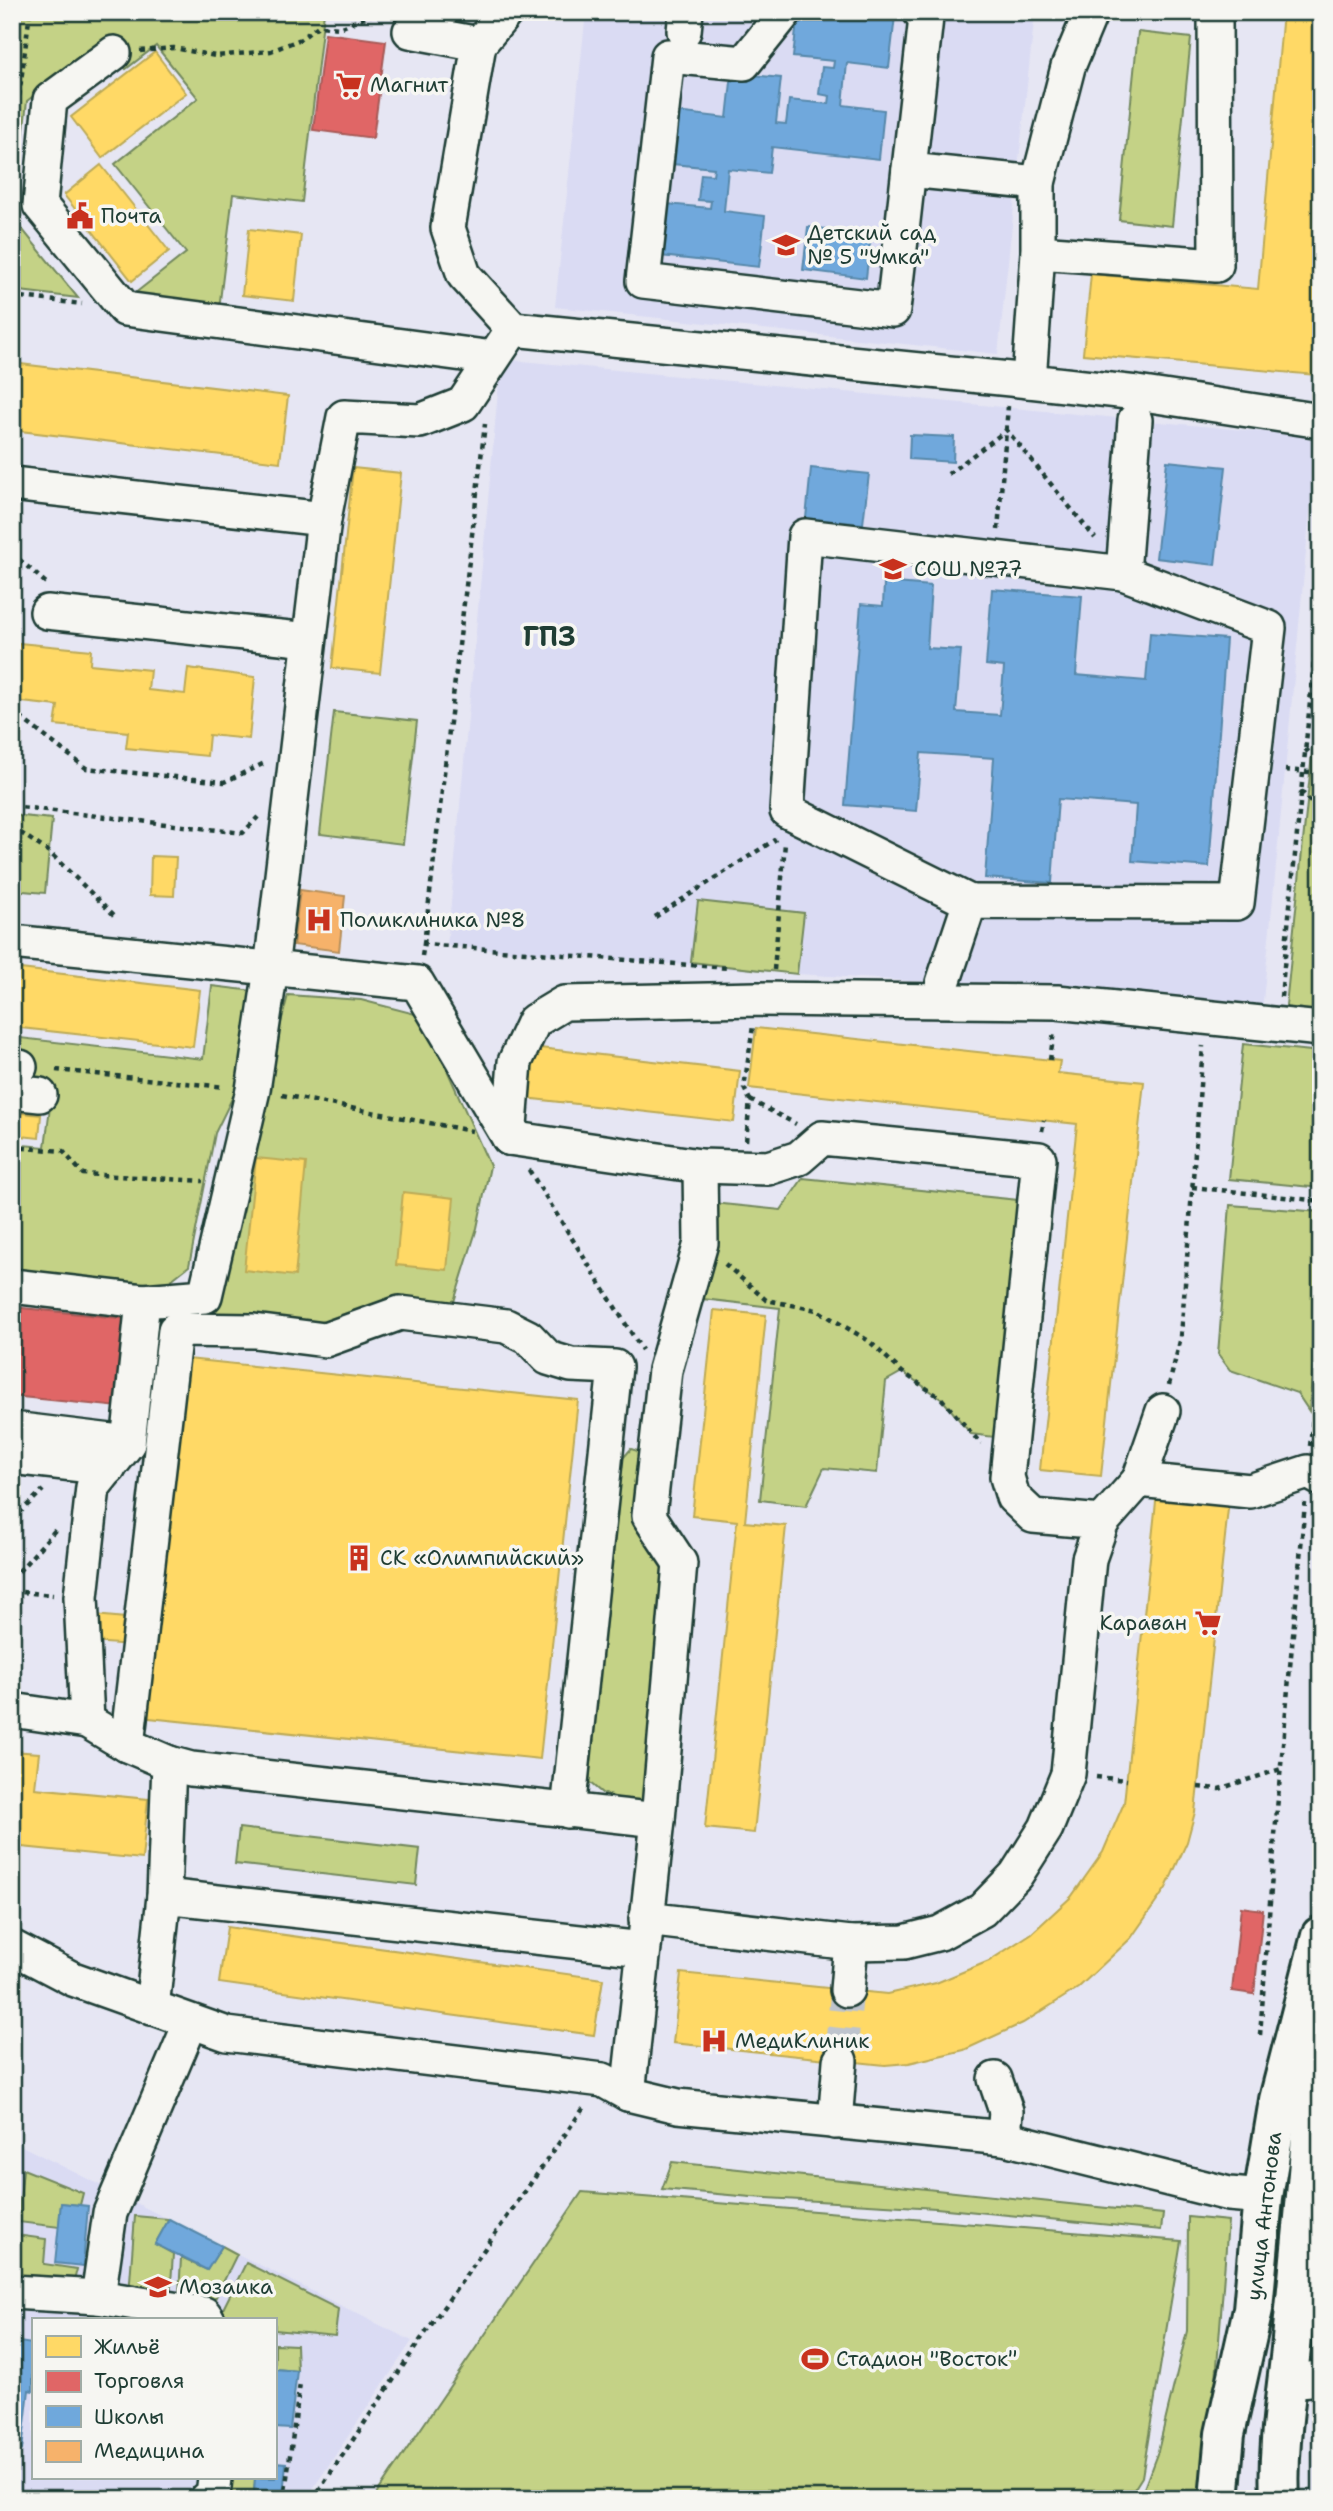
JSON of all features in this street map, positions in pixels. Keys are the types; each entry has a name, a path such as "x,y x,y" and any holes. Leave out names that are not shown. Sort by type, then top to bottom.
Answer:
{"main road":[{"name":"улица Антонова","path":"1219,2499 1225,2434 1253,2309 1263,2197 1279,2100 1321,1936"},
{"path":"1280,2499 1279,2482 1304,2380 1318,2094 1320,1943"},
{"path":"1263,2197 1313,2193"},
{"path":"1243,2499 1253,2309"}],"street":[{"path":"506,12 479,44 448,228 464,275 513,329 1138,393 1321,421"},
{"path":"785,12 744,63 668,56 643,281 893,310 926,18 920,12"},
{"path":"1029,381 1038,252 1038,183 1068,67 1091,12"},
{"path":"1038,252 1216,265 1215,12"},
{"path":"402,22 479,44"},
{"path":"114,53 50,100 40,205 125,309 493,358"},
{"path":"909,170 1038,183"},
{"path":"12,1286 143,1301 205,1296 253,1090 271,969 324,519 344,417 420,421 463,404 513,329"},
{"path":"1124,573 1135,420"},
{"path":"12,484 324,519"},
{"path":"805,536 995,559 1124,573 1269,628 1237,903 970,902 787,811 805,536"},
{"path":"47,612 309,640"},
{"path":"942,1000 943,983 970,902"},
{"path":"12,942 417,983 509,1138"},
{"path":"509,1138 515,1062 534,1021 564,1003 764,980 942,1000 1057,1002 1321,1029"},
{"path":"509,1138 700,1166 768,1168 799,1158 822,1138 1039,1159 1007,1477 1013,1497 1033,1516 1102,1522"},
{"path":"616,2087 645,1934 681,1563 649,1516 665,1370 701,1243 700,1166"},
{"path":"87,1721 82,1597 143,1301"},
{"path":"127,1745 175,1330 254,1331 325,1340 400,1313 506,1326 528,1337 548,1358 571,1365 615,1367 568,1811"},
{"path":"164,1896 645,1934 904,1942 940,1933 982,1910 1016,1875 1046,1828 1068,1774 1089,1559 1102,1522 1139,1480 1163,1411"},
{"path":"12,1429 110,1466"},
{"path":"12,1457 110,1466"},
{"path":"1139,1480 1250,1491 1314,1476"},
{"path":"12,1710 87,1721 127,1745 169,1763 191,1769 658,1820"},
{"path":"152,2008 164,1896 169,1763"},
{"path":"847,1990 851,1942"},
{"path":"13,1950 73,1979 227,2035 616,2087 678,2106 1004,2138 1229,2194 1263,2197"},
{"path":"98,2297 110,2213 191,2022"},
{"path":"835,2122 840,2061"},
{"path":"995,2079 1006,2111 1004,2138"},
{"path":"12,2292 98,2297 204,2314 207,2318"},
{"path":"207,2499 214,2495 215,2480"}],"path":[{"path":"12,146 30,12"},
{"path":"114,53 174,48 215,56 271,51 301,40 318,26 340,28 374,13 402,22"},
{"path":"12,296 125,309"},
{"path":"995,559 1007,407 1029,381"},
{"path":"417,983 424,944 486,413"},
{"path":"947,474 1005,429"},
{"path":"1005,429 1124,573"},
{"path":"1279,1024 1321,590"},
{"path":"12,711 86,768 224,782 296,748"},
{"path":"1305,752 1321,739"},
{"path":"1285,770 1321,773"},
{"path":"1301,791 1321,814"},
{"path":"12,806 243,834 259,817"},
{"path":"12,827 49,852 116,917"},
{"path":"655,917 785,833 764,980 744,1088 750,1100 743,1166"},
{"path":"424,944 733,968"},
{"path":"1163,1411 1181,1337 1205,1017"},
{"path":"750,1100 822,1138"},
{"path":"509,1138 647,1357"},
{"path":"12,1147 63,1151 83,1174 231,1183"},
{"path":"1192,1187 1321,1201"},
{"path":"701,1243 766,1300 817,1310 869,1341 902,1372 941,1398 1007,1477"},
{"path":"1259,2043 1281,1769 1314,1476 1321,1343"},
{"path":"12,1579 110,1466"},
{"path":"12,1591 82,1597"},
{"path":"1198,1787 1219,1789 1281,1769"},
{"path":"313,2499 419,2342 616,2087"},
{"path":"12,2214 14,2202"},
{"path":"284,2499 300,2383"}],"shaded area":[{"name":"Детский сад № 5 \"Умка\"","path":"586,12 1035,12 998,354 555,307"},
{"name":"СОШ №77","path":"501,359 1317,437 1262,1012 943,983 447,946"},
{"name":"Мозаика","path":"12,2141 412,2341 306,2499 12,2499"}],"green space":[{"path":"12,12 324,12 302,202 233,194 219,309 129,298 186,253 115,164 198,98 156,46 126,69 103,40 27,101 14,219 78,298 12,290"},
{"path":"1138,32 1191,38 1172,226 1119,220"},
{"path":"1321,668 1321,1018 1285,1015"},
{"path":"334,712 417,721 403,844 320,834"},
{"path":"12,815 52,819 45,893 12,890"},
{"path":"698,901 804,913 797,974 691,962"},
{"path":"212,986 254,991 244,1074 215,1133 189,1266 157,1291 12,1275 12,1144 45,1147 53,1083 12,1078 12,1037 203,1059"},
{"path":"288,995 361,1000 423,1016 490,1166 477,1228 451,1311 324,1333 207,1324 247,1150"},
{"path":"1243,1044 1321,1052 1321,1188 1229,1179"},
{"path":"803,1178 1018,1200 994,1437 971,1434 941,1398 902,1372 886,1381 877,1473 824,1468 806,1506 760,1500 780,1308 703,1299 713,1203 781,1210"},
{"path":"1230,1205 1321,1212 1321,1271 1309,1411 1297,1393 1230,1370 1218,1354"},
{"path":"631,1449 641,1452 667,1561 643,1806 602,1793 589,1782 613,1501 623,1458"},
{"path":"239,1828 420,1849 416,1885 235,1864"},
{"path":"672,2162 1163,2214 1161,2230 936,2208 662,2189"},
{"path":"23,2169 83,2193 80,2205 61,2203 59,2227 18,2222"},
{"name":"Стадион \"Восток\"","path":"582,2192 1181,2241 1142,2477 1128,2499 373,2499"},
{"path":"135,2216 169,2219 155,2244 173,2254 170,2298 129,2294"},
{"path":"1188,2217 1228,2221 1207,2499 1140,2499 1158,2451 1187,2331"},
{"path":"16,2235 46,2239 44,2264 77,2269 73,2285 12,2279"},
{"path":"222,2246 237,2254 215,2299 179,2295 181,2258 207,2270"},
{"path":"246,2263 338,2309 335,2336 276,2330 276,2318 227,2318 222,2311"},
{"path":"276,2344 296,2345 297,2371 276,2369"},
{"path":"229,2480 255,2480 254,2492 276,2494 276,2499 226,2499"}],"building: Жильё":[{"path":"1283,12 1321,12 1321,318 1316,375 1083,354 1091,274 1258,289"},
{"path":"155,52 186,93 102,158 71,117"},
{"path":"101,165 169,251 132,281 64,195"},
{"path":"249,229 301,235 294,301 242,295"},
{"path":"12,363 288,396 280,462 12,430"},
{"path":"353,468 401,473 380,673 332,668"},
{"path":"19,643 91,650 90,664 150,670 148,690 185,694 188,668 255,677 249,739 209,735 207,756 126,748 128,732 55,725 58,706 13,701"},
{"path":"151,856 176,857 174,896 150,895"},
{"path":"12,968 200,990 193,1047 12,1027"},
{"path":"756,1028 1060,1061 1058,1073 1144,1082 1101,1476 1040,1470 1077,1124 749,1088"},
{"path":"531,1047 740,1071 734,1122 525,1098"},
{"path":"12,1112 41,1115 39,1138 12,1135"},
{"path":"256,1158 306,1163 295,1276 244,1270"},
{"path":"403,1192 454,1198 447,1270 396,1265"},
{"path":"714,1310 766,1315 745,1522 786,1526 754,1833 705,1828 737,1521 692,1516"},
{"name":"СК «Олимпийский»","path":"178,1358 578,1400 540,1759 140,1717"},
{"path":"1157,1492 1229,1500 1195,1812 1187,1842 1166,1888 1131,1938 1078,1988 1023,2023 964,2050 909,2063 885,2065 673,2043 681,1973 887,1994 936,1983 989,1961 1032,1933 1071,1897 1103,1852 1124,1803"},
{"path":"95,1615 135,1619 132,1645 92,1642"},
{"path":"12,1751 39,1753 35,1788 148,1799 142,1859 12,1846"},
{"path":"227,1927 603,1979 594,2035 219,1983"}],"building: Торговля":[{"name":"Магнит","path":"325,33 386,41 373,138 313,130"},
{"path":"12,1307 129,1319 119,1407 12,1396"},
{"path":"1241,1907 1263,1910 1254,1994 1232,1991"}],"building: Школы":[{"path":"798,12 862,12 895,16 889,68 847,63 843,105 884,110 879,159 772,147 769,173 728,169 724,211 765,216 759,267 661,256 667,204 710,208 711,201 698,200 701,174 713,175 714,168 672,164 677,112 727,118 732,73 781,78 776,123 786,124 789,100 829,104 830,96 819,94 822,67 833,68 834,61 793,57"},
{"path":"808,227 871,234 866,278 803,270"},
{"path":"910,435 954,437 953,462 909,459"},
{"path":"1167,461 1226,467 1215,565 1156,558"},
{"path":"811,468 869,474 863,524 806,518"},
{"path":"884,582 931,586 927,648 961,650 956,712 1000,715 1004,667 986,665 992,589 1082,596 1076,675 1146,681 1150,633 1226,639 1209,867 1132,861 1136,805 1058,799 1052,883 985,878 994,758 921,753 916,811 845,805 861,604 883,606"},
{"path":"61,2203 88,2206 83,2266 55,2263"},
{"path":"169,2219 222,2246 207,2270 155,2244"},
{"path":"12,2341 32,2344 32,2391 29,2390 22,2450 12,2449"},
{"path":"276,2369 297,2371 290,2429 276,2428"},
{"path":"276,2462 286,2463 283,2495 254,2492 255,2480 276,2480"}],"building: Медицина":[{"name":"Поликлиника №8","path":"300,890 345,896 339,951 293,945"}],"tunnel":[{"path":"840,2061 847,1990"}],"place":[{"name":"Магнит","path":"349,85"},
{"name":"Почта","path":"80,216"},
{"name":"Детский сад № 5 \"Умка\"","path":"786,245"},
{"name":"СОШ №77","path":"893,569"},
{"name":"Поликлиника №8","path":"319,920"},
{"name":"СК «Олимпийский»","path":"359,1558"},
{"name":"Караван","path":"1208,1623"},
{"name":"МедиКлиник","path":"714,2041"},
{"name":"Мозаика","path":"158,2287"},
{"name":"Стадион \"Восток\"","path":"815,2359"}],"district":[{"name":"ГПЗ","path":"549,636"}]}
